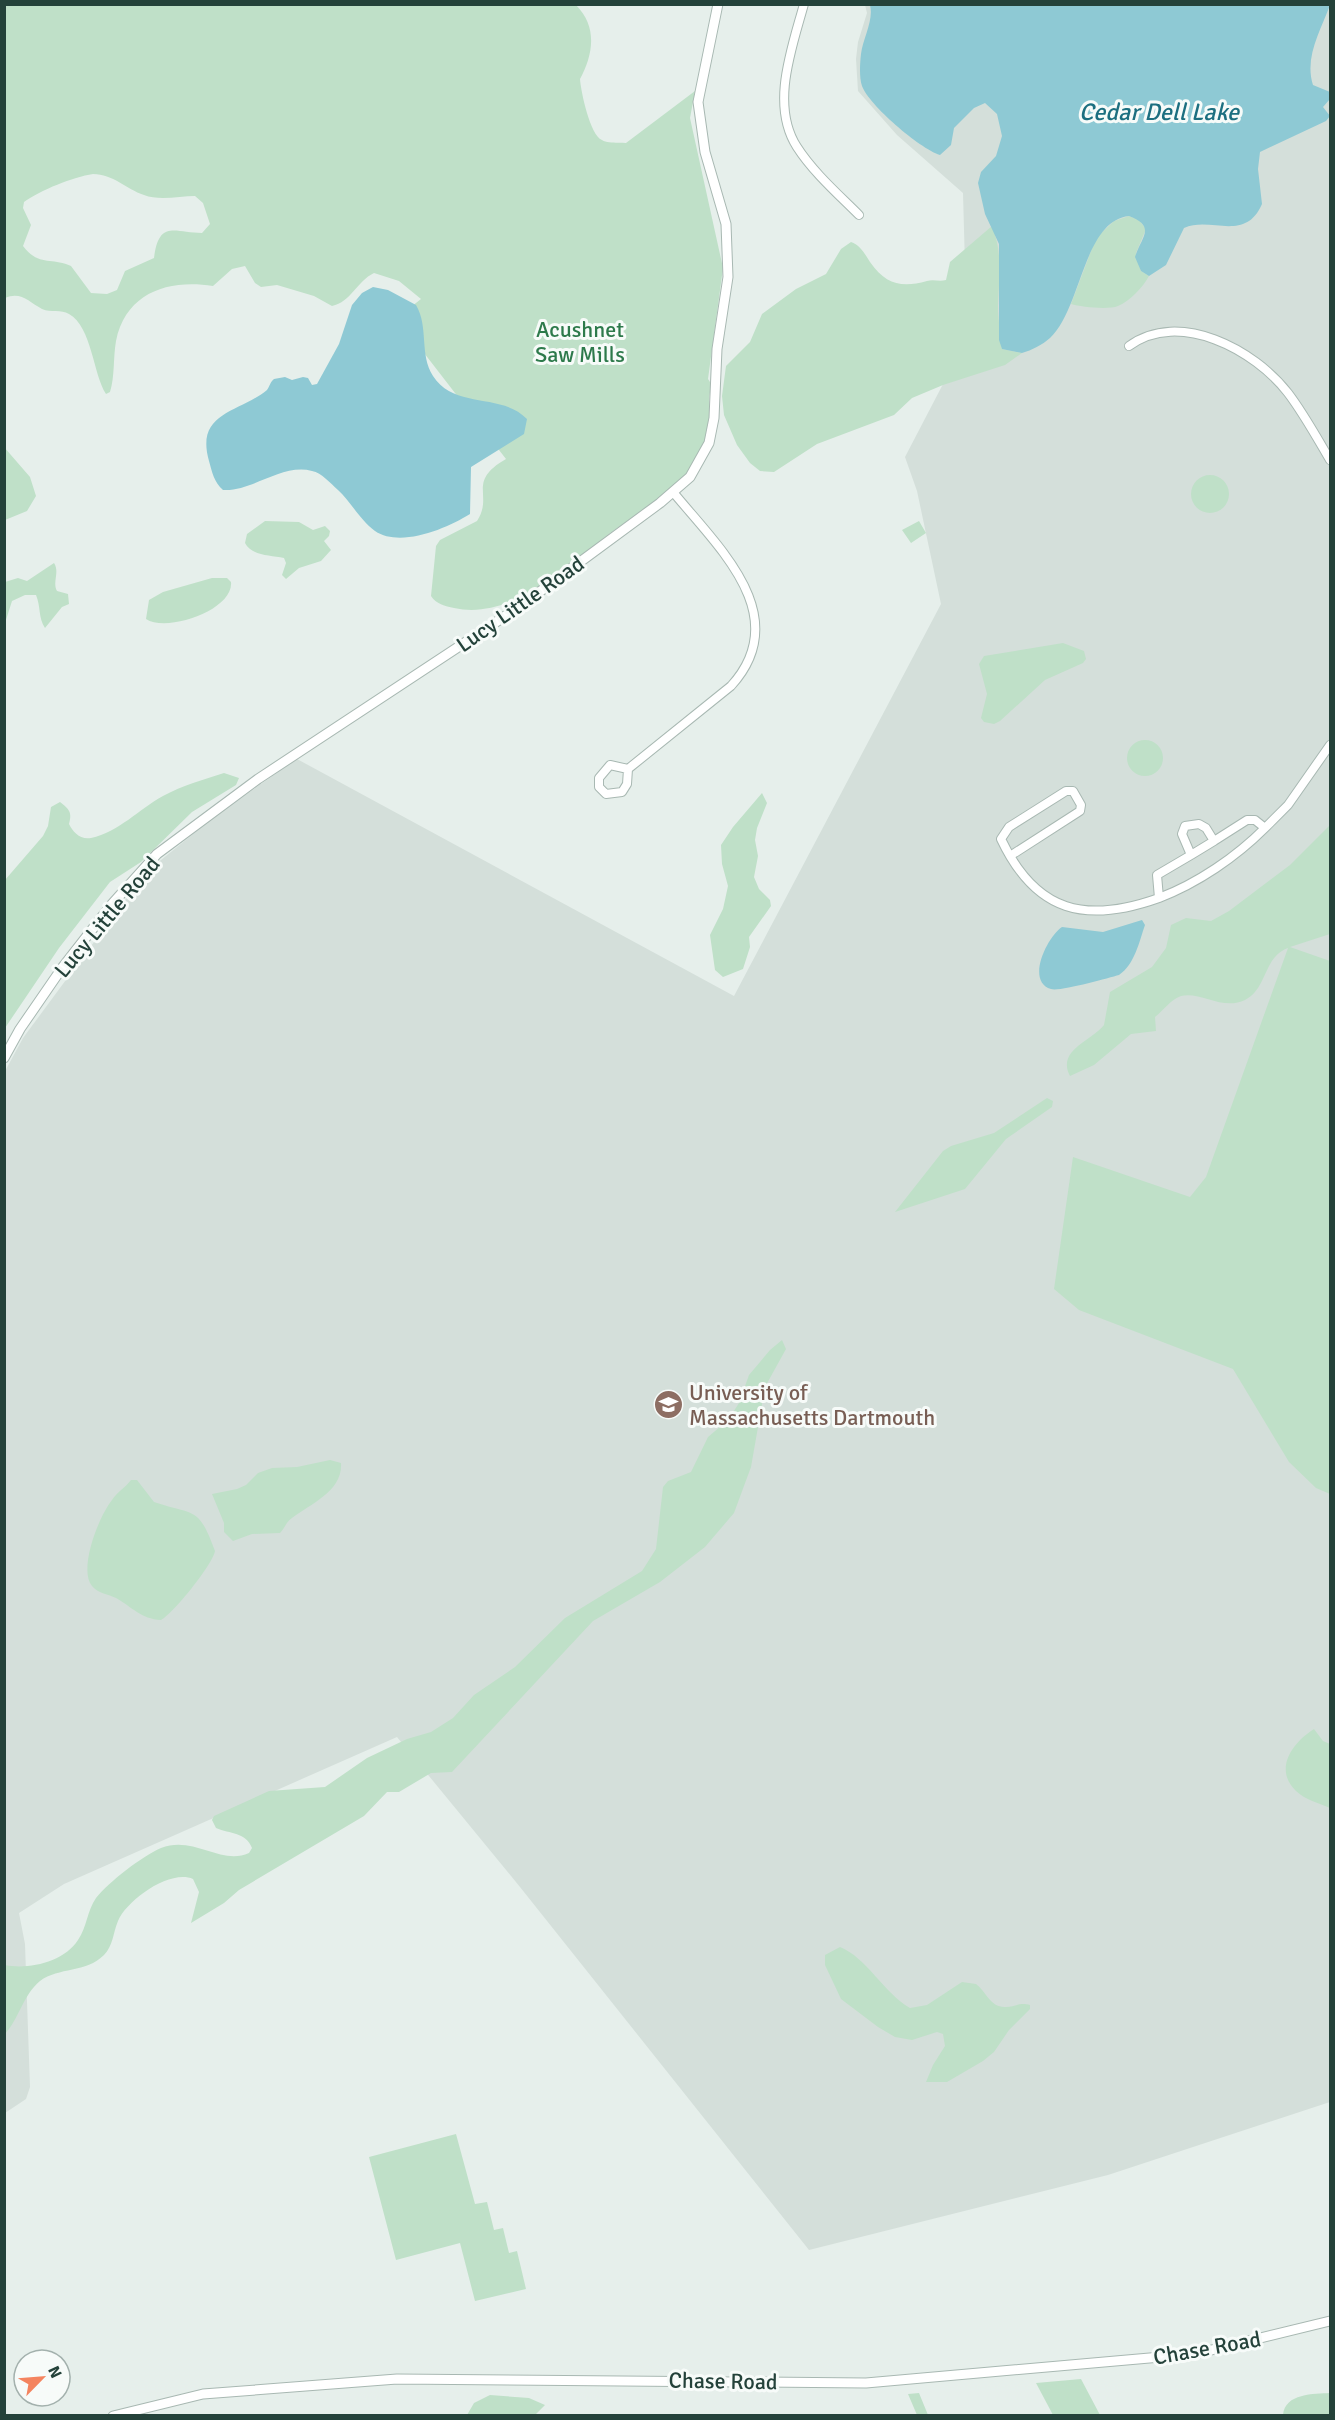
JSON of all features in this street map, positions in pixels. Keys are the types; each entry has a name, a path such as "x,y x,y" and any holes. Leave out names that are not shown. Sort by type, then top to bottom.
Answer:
{"street":[{"name":"Lucy Little Road","path":"4,1058 20,1029 62,968 112,904 157,854 258,779 519,606 674,492 690,477 710,443 717,388 717,349 728,277 726,224 705,152 698,102 718,4"},
{"path":"804,4 784,93 790,130 795,145 859,215"},
{"path":"1129,346 1158,332 1175,331 1212,339 1233,348 1266,370 1288,393 1330,460"},
{"path":"628,769 610,765 599,778 600,787 606,794 622,792 627,784 628,769 731,686 741,675 753,648 754,615 745,584 674,492"},
{"path":"1010,856 1076,816 1081,805 1073,791 1066,791 1058,795 1009,827 1001,839 1010,856 1028,882 1041,895 1070,909 1106,912 1159,898 1190,883 1229,858 1265,828 1298,792 1330,745"},
{"path":"1159,898 1157,875 1247,820 1255,820 1265,828"},
{"path":"1191,855 1182,834 1185,826 1200,824 1214,840"},
{"name":"Chase Road","path":"113,2415 203,2394 397,2379 866,2383 936,2379 1195,2354 1330,2321"}],"shaded area":[{"name":"University of Massachusetts Dartmouth","path":"865,5 1330,5 1330,2102 1108,2175 809,2250 520,1887 397,1737 64,1884 19,1913 25,1944 30,2087 26,2099 5,2113 4,1073 23,1038 145,873 219,813 297,759 734,996 941,604 917,491 905,457 967,338 963,193 897,135 858,91 856,59 858,42 867,13"}],"green space":[{"name":"Acushnet Saw Mills","path":"4,5 576,5 588,22 591,41 588,60 580,79 582,93 590,122 602,140 626,143 695,91 690,118 723,268 708,379 711,386 708,437 704,452 695,469 660,500 609,534 538,588 497,606 476,610 454,608 438,603 431,596 436,546 440,540 477,521 483,504 483,489 487,475 506,459 397,318 421,299 399,281 374,273 339,304 332,306 314,296 277,285 261,287 255,283 245,266 232,269 213,286 181,285 152,292 139,300 121,324 116,341 112,386 110,392 106,394 83,329 77,320 66,313 42,309 20,297 5,298","holes":["85,176 107,176 150,197 195,196 203,203 210,224 202,233 176,231 164,233 156,246 154,258 125,271 117,290 107,294 91,293 71,266 35,257 23,246 31,225 23,208 24,202 48,189"]},
{"path":"1129,216 1139,220 1146,229 1136,253 1141,271 1149,276 1132,297 1118,306 1094,308 1071,304 1096,238 1114,221"},
{"path":"992,226 999,256 998,311 1002,349 1022,353 1005,365 943,385 912,398 894,415 817,444 774,472 760,471 750,463 737,445 724,415 722,396 726,366 750,342 762,314 796,289 826,274 841,249 851,242 860,248 882,276 895,283 943,281 946,280 950,262"},
{"path":"4,447 30,477 36,496 27,511 5,520"},
{"path":"1210,475 1223,481 1229,494 1223,507 1210,513 1197,507 1191,494 1197,481"},
{"path":"265,521 299,522 313,530 325,526 330,531 324,541 331,550 321,561 299,568 286,579 282,575 286,563 284,558 257,553 245,543 247,534"},
{"path":"919,521 926,533 911,543 902,530"},
{"path":"54,563 57,591 68,594 69,604 62,607 45,628 36,595 25,595 12,601 5,623 5,582 18,578 27,581"},
{"path":"212,578 227,578 231,582 229,592 222,602 211,610 183,621 169,623 156,623 146,619 149,600 163,592"},
{"path":"1063,643 1084,651 1086,659 1083,663 1045,680 1000,721 994,724 984,722 981,718 987,694 979,664 984,656"},
{"path":"1145,740 1158,745 1163,758 1158,771 1145,776 1132,771 1127,758 1132,745"},
{"path":"224,773 239,778 236,785 192,812 141,862 110,882 59,948 5,1028 5,880 43,836 48,826 51,807 60,802 69,812 69,824 75,832 80,837 91,838 111,831 171,792"},
{"path":"762,793 767,803 757,828 755,840 758,856 754,877 759,889 770,900 771,906 749,937 750,947 743,969 723,977 715,970 710,935 723,909 728,886 722,864 721,845"},
{"path":"1330,825 1330,934 1290,947 1330,961 1330,1494 1316,1488 1289,1462 1233,1369 1079,1310 1054,1289 1073,1157 1190,1197 1206,1177 1288,948 1274,958 1258,988 1245,1000 1228,1003 1196,996 1181,996 1155,1017 1156,1031 1131,1034 1094,1065 1070,1076 1067,1067 1072,1052 1104,1025 1110,992 1152,967 1166,948 1171,925 1186,918 1211,921 1229,911 1290,865"},
{"path":"1047,1098 1053,1101 1052,1107 1006,1139 965,1189 895,1212 943,1151 951,1146 994,1133"},
{"path":"782,1340 786,1349 765,1387 751,1467 734,1513 705,1547 660,1582 593,1621 452,1772 431,1773 399,1792 387,1792 364,1816 239,1890 224,1903 191,1923 199,1892 193,1879 173,1878 150,1888 130,1904 123,1913 104,1955 89,1965 55,1974 40,1981 29,1993 5,2034 5,1965 24,1966 45,1963 72,1948 81,1935 96,1898 135,1863 161,1848 173,1845 196,1847 228,1856 249,1853 252,1848 246,1839 216,1828 212,1820 214,1816 269,1791 325,1787 367,1758 407,1739 431,1732 453,1718 474,1695 515,1667 565,1618 642,1571 656,1549 663,1487 668,1481 691,1472 708,1437 728,1420 739,1403 749,1375 770,1350"},
{"path":"330,1460 341,1463 337,1481 324,1496 290,1520 280,1533 252,1534 233,1541 224,1532 224,1523 212,1494 237,1489 246,1485 258,1473 272,1468 297,1467"},
{"path":"131,1480 137,1480 154,1502 194,1514 204,1526 215,1551 192,1588 161,1620 142,1615 116,1598 98,1591 88,1578 89,1556 101,1518 114,1497"},
{"path":"1314,1729 1323,1741 1330,1744 1330,1808 1296,1791 1289,1783 1286,1774 1288,1757 1299,1741"},
{"path":"840,1947 858,1959 892,1994 910,2008 927,2005 962,1982 976,1984 992,2002 1001,2007 1026,2004 1030,2005 1030,2009 1009,2030 994,2052 983,2061 947,2082 926,2082 945,2046 943,2034 937,2032 912,2040 895,2037 841,1999 825,1965 825,1955"},
{"path":"456,2134 475,2204 487,2202 494,2230 503,2228 509,2253 517,2251 526,2289 475,2301 460,2243 396,2260 369,2157"},
{"path":"1081,2379 1100,2415 1053,2415 1036,2383"},
{"path":"919,2393 928,2415 917,2415 908,2394"},
{"path":"1330,2393 1330,2415 1283,2415 1289,2402 1301,2396"},
{"path":"490,2395 529,2398 545,2405 535,2415 467,2415 474,2403"}],"water":[{"name":"Cedar Dell Lake","path":"870,5 1330,5 1312,54 1311,75 1313,85 1330,92 1330,99 1323,107 1330,116 1326,121 1260,152 1258,169 1262,204 1255,216 1237,226 1194,225 1184,228 1166,265 1149,276 1141,271 1135,257 1145,233 1143,224 1129,216 1114,221 1102,233 1092,249 1061,324 1050,338 1022,353 1002,349 999,340 999,244 985,214 978,183 981,172 996,156 1002,136 997,114 985,103 974,108 954,128 951,145 940,155 920,144 896,125 874,104 866,94 861,82 861,54 869,23"},
{"path":"373,287 388,290 416,305 422,322 426,359 433,376 442,387 466,397 504,406 527,419 524,434 471,467 470,514 436,530 410,537 385,536 375,531 338,490 316,472 290,471 245,487 223,490 212,473 206,445 208,432 214,423 267,390 274,379 285,377 292,380 303,377 308,378 312,385 317,384 339,344 352,305 362,293"},
{"path":"1142,920 1145,925 1136,952 1129,965 1119,975 1056,989 1043,984 1039,968 1042,958 1051,939 1062,927 1103,932"}],"place":[{"name":"University of Massachusetts Dartmouth","path":"668,1405"}]}
